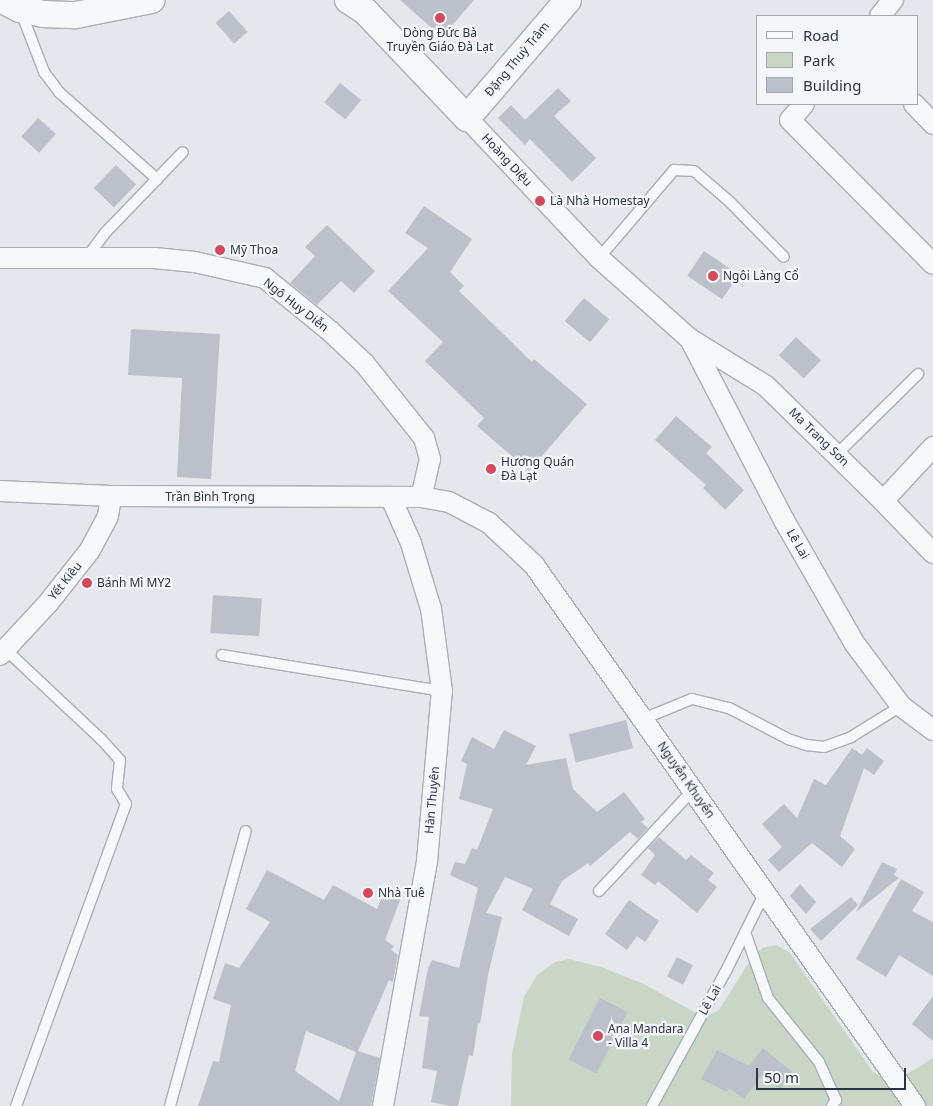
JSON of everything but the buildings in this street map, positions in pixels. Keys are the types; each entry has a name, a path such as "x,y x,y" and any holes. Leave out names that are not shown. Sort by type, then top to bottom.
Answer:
{"street":[{"path":"11,4 43,14 76,15 152,0"},
{"name":"Hoàng Diệu","path":"348,0 364,11 599,258 690,339"},
{"name":"Đặng Thuỳ Trâm","path":"467,118 568,0"},
{"path":"881,15 893,0"},
{"path":"803,105 790,120 933,264"},
{"path":"915,105 933,124"},
{"name":"Ngô Huy Diễn","path":"0,258 154,258 195,262 265,278 330,331 364,363 424,438 430,459 421,498"},
{"name":"Ma Trang Sơn","path":"690,339 766,386 837,454 933,553"},
{"name":"Lê Lai","path":"690,339 799,546 855,644 901,706 933,730"},
{"path":"883,501 933,447"},
{"name":"Trần Bình Trọng","path":"0,491 111,496 421,498"},
{"name":"Yết Kiêu","path":"2,652 50,602 90,550 108,516 111,496"},
{"name":"Hàn Thuyên","path":"383,1106 427,861 442,691 431,609 411,543 391,498"},
{"name":"Nguyễn Khuyến","path":"421,498 449,502 489,523 534,565 915,1106"}],"lane":[{"path":"11,4 44,72 60,93 157,179"},
{"path":"87,257 105,233 183,152"},
{"path":"599,258 674,170 694,171 729,200 784,257"},
{"path":"837,454 918,374"},
{"path":"2,652 101,739 120,760 117,789 126,804 16,1106"},
{"path":"222,655 442,691"},
{"path":"643,719 692,699 729,708 801,743 824,747 851,737 901,706"},
{"path":"599,891 693,790"},
{"path":"170,1106 246,831"},
{"name":"Lê Lai","path":"652,1106 745,932 764,892"},
{"path":"745,932 768,998 819,1062 836,1100 832,1106"}],"green space":[{"path":"776,945 790,953 873,1072 888,1080 902,1077 933,1058 933,1106 511,1106 512,1054 524,997 537,975 555,962 569,959 601,967 644,984 694,1012 710,1015 719,1010 751,959 762,948"}],"place":[{"name":"Dòng Đức Bà Truyền Giáo Đà Lạt","path":"440,18"},
{"name":"Là Nhà Homestay","path":"540,201"},
{"name":"Mỹ Thoa","path":"220,250"},
{"name":"Ngôi Làng Cổ","path":"713,276"},
{"name":"Hương Quán Đà Lạt","path":"491,469"},
{"name":"Bánh Mì MY2","path":"87,583"},
{"name":"Nhà Tuê","path":"368,893"},
{"name":"Ana Mandara - Villa 4","path":"598,1036"}]}
